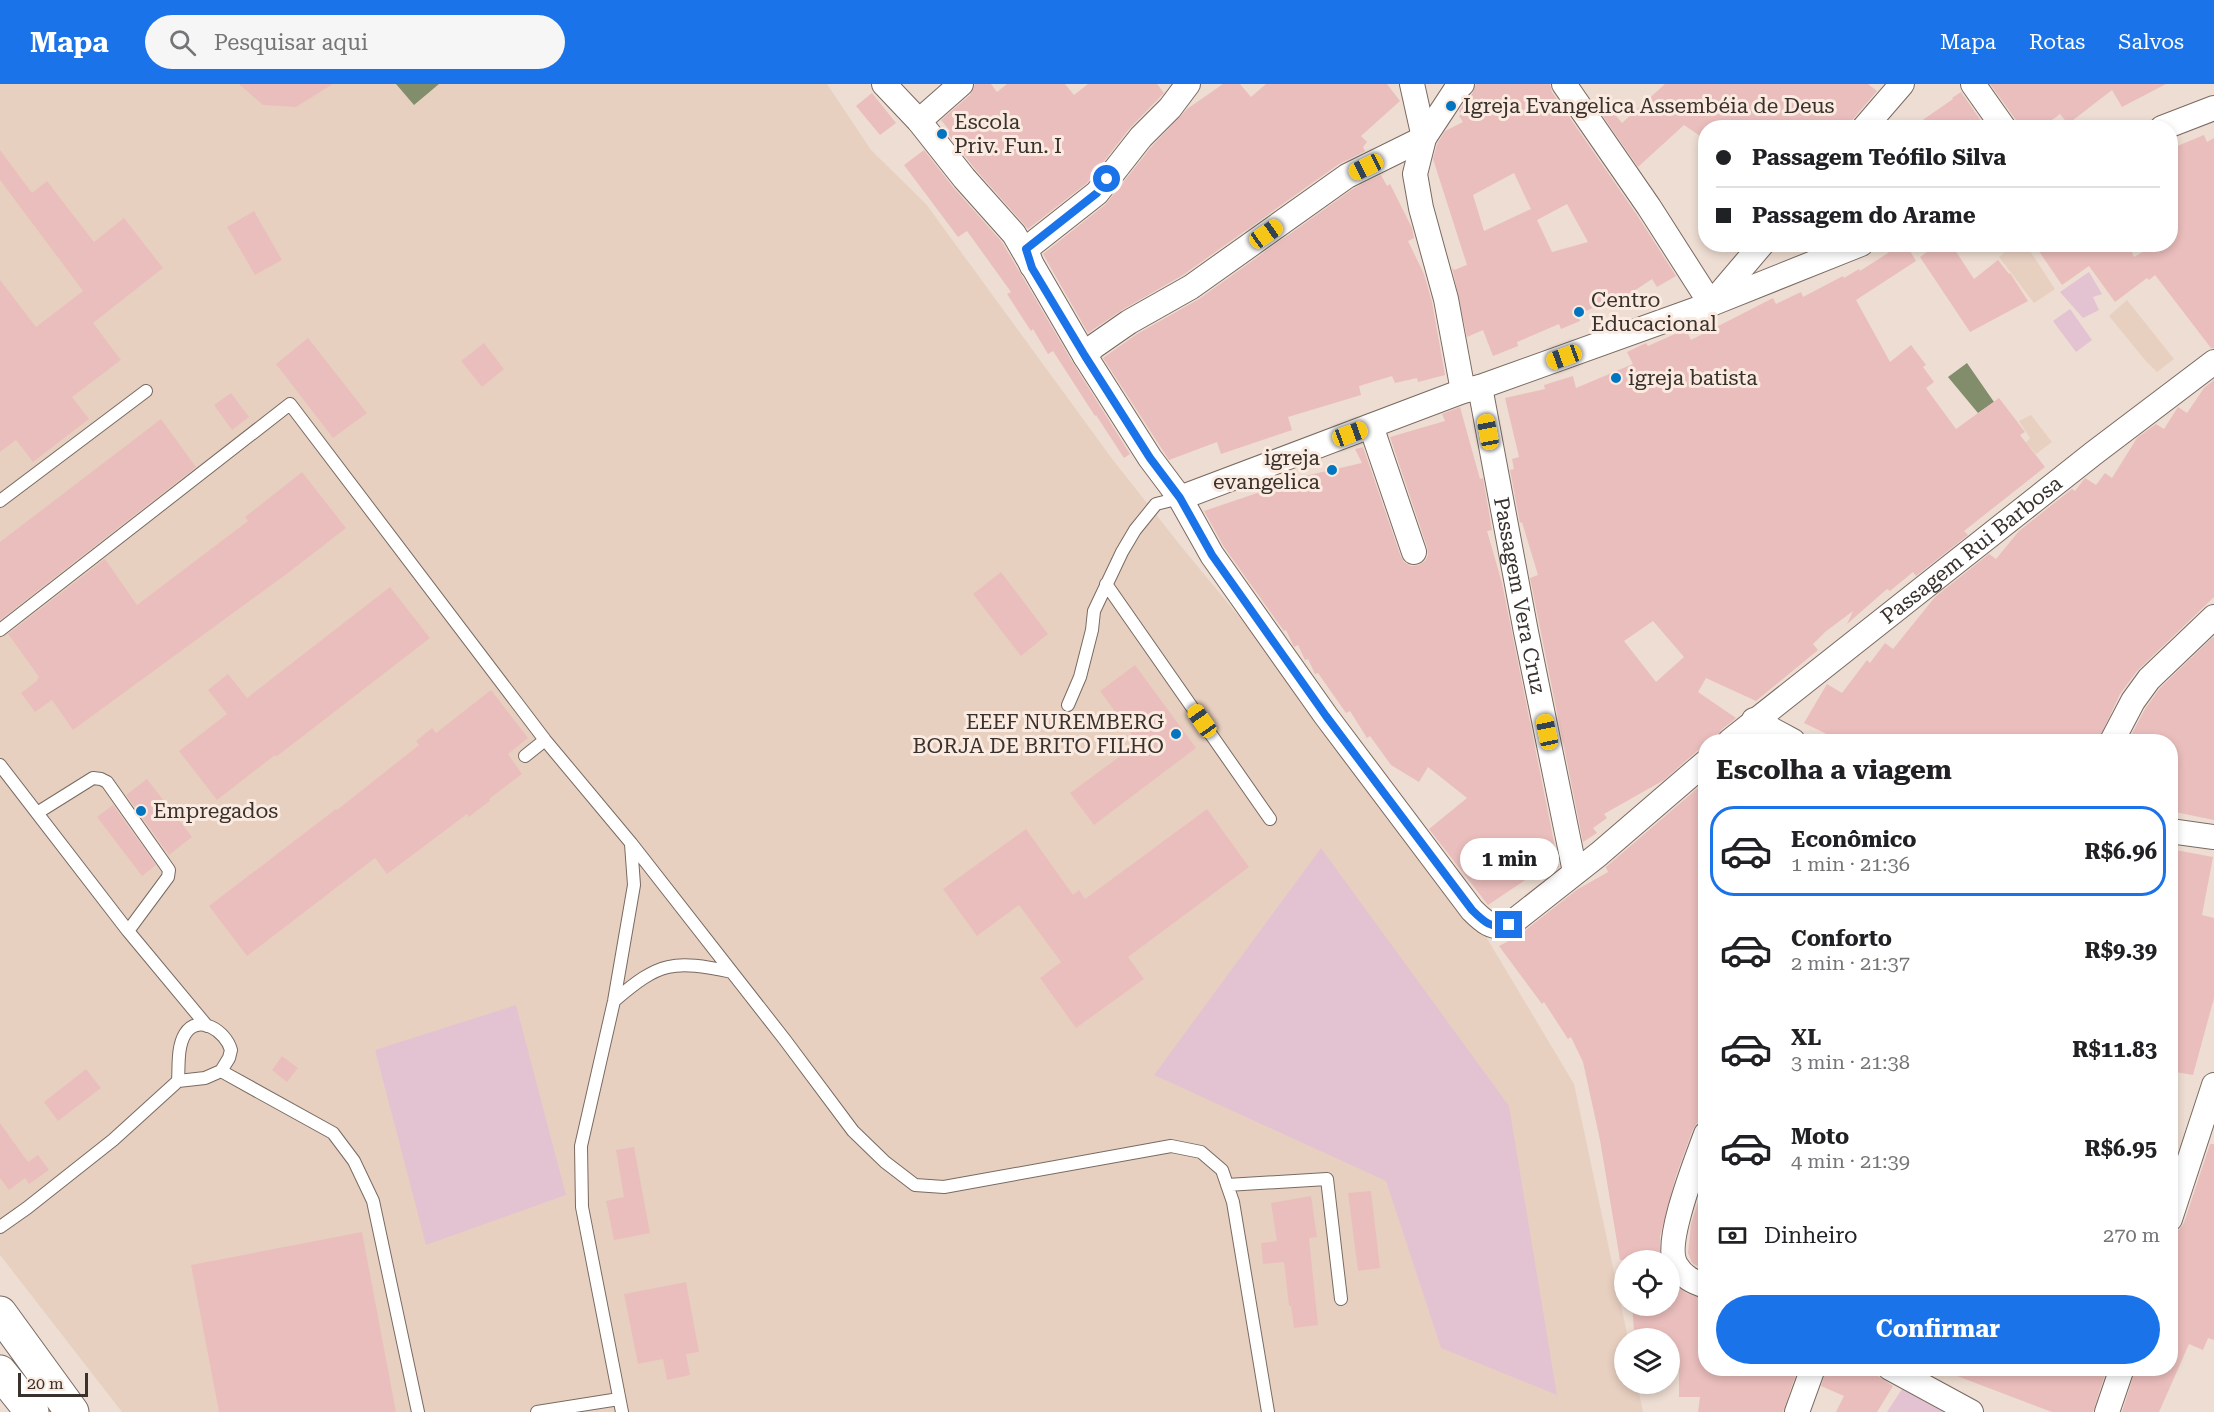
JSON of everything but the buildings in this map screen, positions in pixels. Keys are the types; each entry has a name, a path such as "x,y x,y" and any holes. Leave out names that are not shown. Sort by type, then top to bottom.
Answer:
{"main road":[{"path":"0,1313 72,1412"},
{"path":"0,1372 32,1412"},
{"path":"0,1399 10,1412"}],"street":[{"path":"884,84 919,121 964,178 1014,234 1085,356 1150,458 1180,498 1212,555 1326,716 1472,910 1492,926 1509,925 1698,769"},
{"path":"919,121 961,84"},
{"path":"1032,268 1026,249 1097,193 1141,137 1170,108 1188,84"},
{"name":"Passagem Vera Cruz","path":"1412,84 1424,138 1414,174 1421,208 1471,389 1526,632 1575,872"},
{"path":"1085,356 1092,347 1191,287 1347,176 1424,138 1455,90 1462,84"},
{"path":"1564,84 1649,207 1711,304"},
{"path":"1871,120 1902,84"},
{"path":"1973,84 1998,120"},
{"path":"2178,122 2214,108"},
{"path":"1711,304 1755,252"},
{"path":"1180,498 1471,389 1711,304 1841,252"},
{"name":"Passagem Rui Barbosa","path":"1738,734 2094,453 2214,362"},
{"path":"1371,426 1413,552"},
{"path":"2116,734 2133,700 2149,679 2214,617"},
{"path":"1754,720 1780,734"},
{"path":"2178,832 2214,837"},
{"path":"2178,1195 2214,1085"},
{"path":"1698,1157 1677,1217 1673,1248 1674,1263 1698,1283"},
{"path":"1797,1412 1810,1376"},
{"path":"1905,1376 1971,1412"},
{"path":"2107,1412 2119,1376"}],"lane":[{"path":"0,501 146,391"},
{"path":"0,630 290,404 545,740 631,843 853,1131 885,1162 915,1185 944,1187 1110,1159 1140,1150 1171,1146 1202,1152 1222,1170 1233,1202 1268,1412"},
{"path":"1068,705 1080,677 1092,630 1094,611 1135,530 1156,504 1180,498"},
{"path":"1106,584 1270,819"},
{"path":"525,756 545,740"},
{"path":"0,765 128,931 207,1026"},
{"path":"37,813 93,778 101,778 107,782 169,870 168,877 128,931"},
{"path":"622,1412 582,1207 580,1176 581,1146 614,1001 634,885 631,843"},
{"path":"614,1001 639,979 664,966 696,964 732,972"},
{"path":"0,1227 113,1140 178,1081 205,1078 221,1071 231,1050 230,1044 220,1031 207,1026 194,1026 185,1034 180,1048 178,1081"},
{"path":"221,1071 333,1133 354,1161 374,1202 418,1412"},
{"path":"1227,1185 1327,1179 1341,1299"},
{"path":"537,1412 619,1399"}],"shaded area":[{"path":"0,84 827,84 871,150 926,204 1113,460 1255,636 1482,930 1574,1084 1614,1272 1614,1316 1623,1316 1626,1328 1614,1328 1614,1394 1639,1394 1643,1412 122,1412 0,1255"},
{"path":"396,84 439,84 414,105"},
{"path":"2005,252 2031,252 2055,289 2034,303 1999,257"},
{"path":"2089,272 2102,294 2093,297 2099,310 2083,318 2060,292"},
{"path":"2127,300 2174,359 2157,372 2109,316"},
{"path":"2070,309 2092,340 2076,352 2053,321"},
{"path":"1967,363 1994,402 1978,413 1948,377"},
{"path":"2031,415 2052,442 2036,454 2026,443 2030,438 2019,421"},
{"path":"1321,848 1509,1106 1557,1395 1441,1348 1386,1181 1154,1075"},
{"path":"516,1005 566,1195 426,1245 375,1050"},
{"path":"1902,1389 1946,1412 1887,1412"}],"place":[{"name":"Igreja Evangelica Assembéia de Deus","path":"1451,106"},
{"name":"Escola Priv. Fun. I","path":"942,134"},
{"name":"Centro Educacional","path":"1579,312"},
{"name":"igreja batista","path":"1616,378"},
{"name":"igreja evangelica","path":"1332,470"},
{"name":"EEEF NUREMBERG BORJA DE BRITO FILHO","path":"1176,734"},
{"name":"Empregados","path":"141,811"}],"route":[{"path":"1107,179 1097,193 1026,249 1032,268 1150,458 1180,498 1212,555 1326,716 1472,910 1492,926 1509,925"}]}
